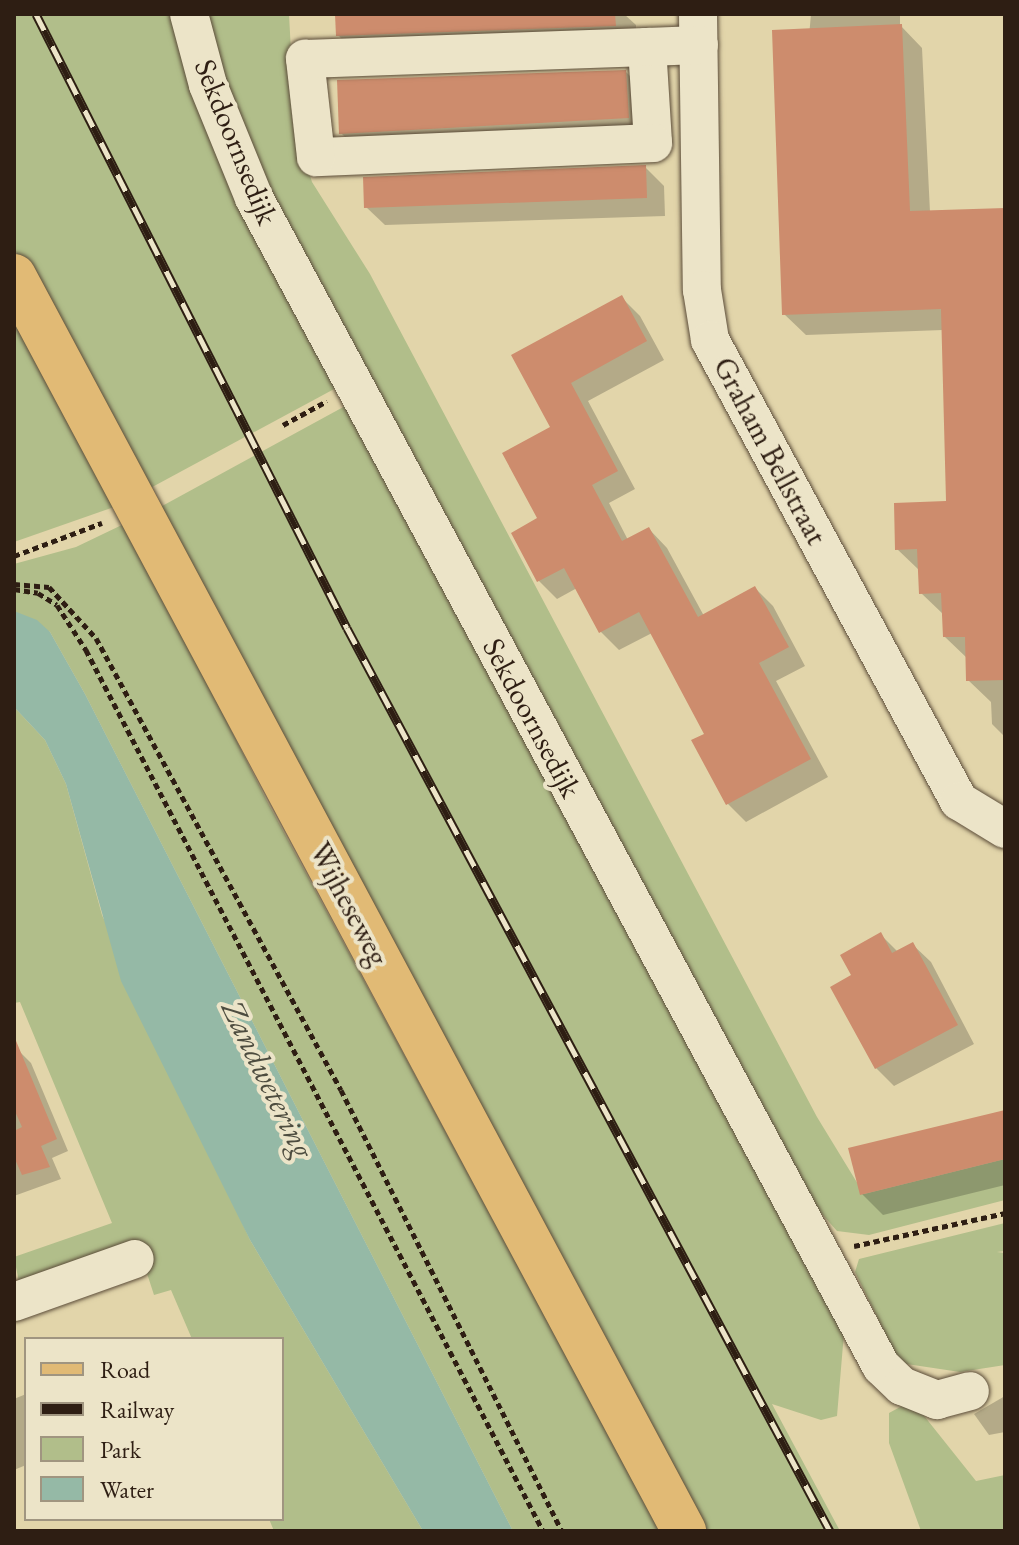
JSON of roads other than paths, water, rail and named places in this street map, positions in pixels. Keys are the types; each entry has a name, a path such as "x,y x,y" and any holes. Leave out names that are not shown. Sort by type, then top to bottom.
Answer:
{"main road":[{"name":"Wijheseweg","path":"14,276 684,1531"}],"street":[{"name":"Sekdoornsedijk","path":"189,14 208,85 241,169 353,388 813,1231 881,1366 902,1386 937,1400 970,1391"},
{"path":"647,47 653,143 316,157 305,59 647,47 698,30"},
{"name":"Graham Bellstraat","path":"698,30 702,290 710,340 959,801 1005,829"},
{"path":"14,1302 135,1259"}],"water":[{"name":"Zandwetering","path":"14,611 37,620 50,632 85,694 513,1531 423,1531 250,1240 121,981 66,784 45,740 14,707"}],"railway":[{"path":"36,14 347,628 830,1531"}]}
